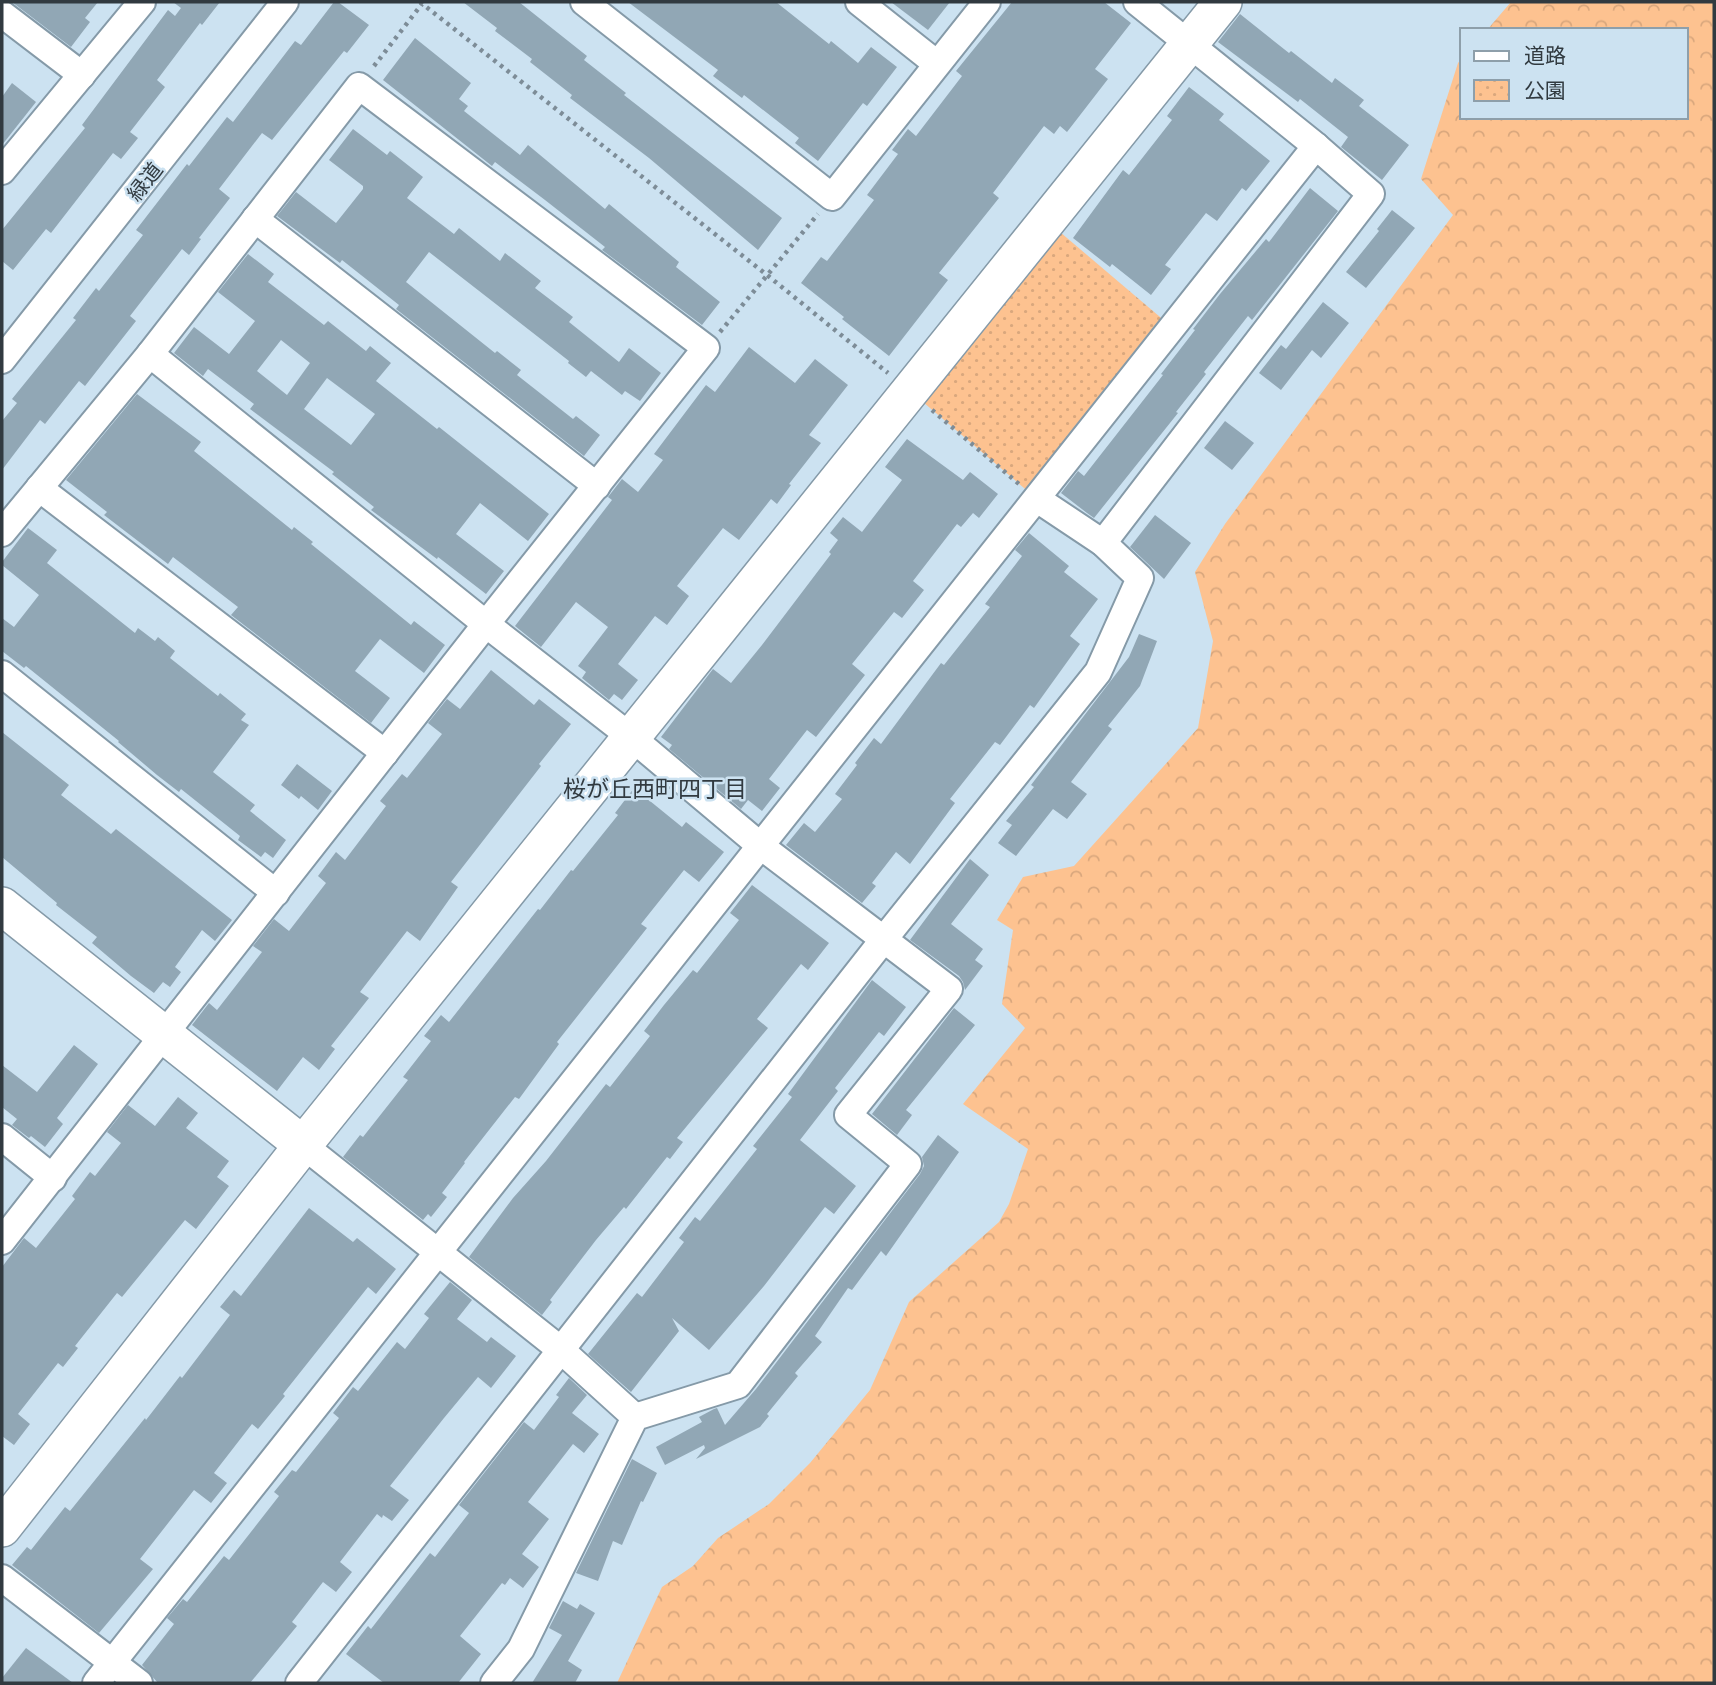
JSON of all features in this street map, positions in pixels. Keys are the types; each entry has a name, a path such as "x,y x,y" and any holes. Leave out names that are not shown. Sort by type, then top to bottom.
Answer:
{"street":[{"path":"2,171 142,2"},
{"name":"緑道","path":"2,360 285,2"},
{"path":"584,2 832,197 987,2"},
{"path":"859,2 937,64"},
{"path":"1103,543 1371,194 1316,146 1137,2"},
{"path":"2,1528 303,1145 1223,2"},
{"path":"2,14 82,75"},
{"path":"2,533 150,354 359,86 706,348 2,1241"},
{"path":"96,1683 1316,146"},
{"path":"255,219 597,486"},
{"path":"150,354 631,737 762,847 949,989 848,1115 908,1164 738,1385 635,1418 521,1649 494,1683"},
{"path":"39,488 385,753"},
{"path":"299,1683 884,939 1098,672 1140,578 1103,543 1037,499"},
{"path":"2,674 276,893"},
{"path":"2,906 561,1350 635,1418"},
{"path":"2,1137 53,1178"},
{"path":"2,1577 139,1683"}],"path":[{"path":"359,86 422,2 767,275 1037,499"},
{"path":"706,348 832,197"}],"green space":[{"path":"1511,2 1714,2 1714,1683 617,1683 662,1587 693,1566 718,1538 769,1504 810,1463 870,1390 909,1302 999,1222 1009,1204 1028,1149 963,1104 1025,1028 1002,1004 1013,930 997,920 1023,877 1074,866 1198,728 1213,641 1195,572 1225,524 1453,215 1421,179 1458,63 1460,60 1460,119 1688,119 1688,28 1489,28"},
{"path":"1047,221 1173,328 1037,499 910,391"}],"building":[{"path":"12,2 98,2 85,18 90,22 71,47"},
{"path":"173,2 220,2 202,25 200,23 157,80 165,87 130,132 138,138 121,159 113,153 51,233 46,229 13,270 2,261 2,230 85,128 82,125 168,10 175,16 181,8"},
{"path":"334,2 338,2 369,25 347,53 344,51 272,140 262,133 219,189 230,198 189,255 182,249 130,316 136,321 85,386 79,381 45,424 40,420 2,470 2,421 17,403 12,399 76,320 73,318 96,288 99,291 143,235 136,230 187,164 189,166 227,117 233,122 295,41 301,45"},
{"path":"463,2 519,2 587,56 584,60 626,93 624,95 782,218 758,250 649,158 570,98 572,95 530,62 532,59"},
{"path":"628,2 776,2 858,63 871,47 897,67 867,106 863,103 818,161 795,143 799,138 744,95 742,98 713,76 718,70"},
{"path":"891,2 950,2 928,30"},
{"path":"1012,2 1104,2 1131,23 1095,69 1108,79 1067,132 1060,126 1054,134 1044,126 993,193 999,198 939,273 948,280 889,356 801,283 821,257 827,261 874,200 867,195 898,154 892,150 908,129 916,136 962,76 956,71"},
{"path":"1240,14 1332,83 1335,78 1364,100 1359,106 1409,145 1382,180 1341,147 1348,137 1300,99 1298,102 1218,42"},
{"path":"415,38 471,83 459,99 468,106 464,111 520,155 528,145 605,209 609,204 679,262 676,267 720,302 702,325 602,250 605,247 545,200 495,162 492,166 383,80"},
{"path":"12,83 36,102 2,145 2,97"},
{"path":"1189,87 1224,114 1219,120 1270,161 1246,191 1242,188 1217,221 1206,213 1165,265 1171,269 1151,295 1073,238 1123,170 1129,175 1172,120 1167,116"},
{"path":"353,129 387,155 390,151 423,177 407,198 454,234 459,228 500,261 505,253 541,281 535,288 573,317 569,322 619,362 629,348 661,373 640,401 625,391 622,395 591,371 586,377 429,252 406,282 495,353 497,351 521,370 517,375 573,419 576,416 600,435 584,456 396,309 399,305 342,260 340,263 277,216 296,192 336,223 363,189 363,186 329,160"},
{"path":"1310,188 1338,211 1252,320 1248,316 1204,372 1206,374 1176,412 1178,413 1094,518 1061,493 1078,471 1084,476 1163,375 1161,374 1220,294 1266,239 1269,242"},
{"path":"1392,210 1415,228 1366,288 1346,272"},
{"path":"248,254 274,274 268,282 324,325 328,321 366,351 370,346 391,363 376,381 549,514 528,541 480,503 456,534 504,571 486,594 371,510 374,507 332,474 334,472 250,409 254,404 208,369 203,376 174,353 194,327 229,354 255,321 218,292","holes":["281,340 310,363 287,395 257,371","327,378 375,414 351,445 304,409"]},
{"path":"1323,302 1349,323 1321,358 1312,350 1281,390 1259,373 1281,345 1286,349"},
{"path":"749,347 795,383 815,359 848,385 809,435 821,443 777,504 771,499 739,540 723,528 677,586 689,596 667,625 655,616 618,664 638,680 622,700 614,694 609,700 582,678 586,672 578,666 608,627 576,602 541,647 515,626 612,500 608,497 622,479 638,492 663,460 654,454 706,385 715,392"},
{"path":"137,394 201,442 194,451 292,530 294,527 313,542 311,544 411,625 414,621 445,645 424,673 380,639 355,671 390,698 371,723 231,615 238,607 173,557 168,564 104,515 107,512 66,480"},
{"path":"1225,421 1254,443 1232,470 1204,448"},
{"path":"907,439 963,480 970,472 998,494 979,518 973,513 961,527 957,524 913,581 924,590 902,618 894,612 852,664 865,675 816,737 807,730 769,779 780,788 762,811 748,800 741,809 669,749 672,745 661,737 713,669 731,683 831,554 829,552 838,540 830,533 843,517 862,532 902,480 885,467"},
{"path":"1155,515 1191,543 1164,579 1130,547"},
{"path":"28,528 57,550 47,563 135,633 138,628 155,641 158,637 175,651 170,658 218,696 220,693 246,714 241,720 249,725 213,772 255,805 250,811 286,840 273,858 265,852 261,857 238,840 240,836 181,789 179,792 157,775 26,666 24,668 2,651 2,618 14,627 39,595 2,565"},
{"path":"1029,533 1069,566 1064,572 1098,599 1070,636 1080,644 1034,708 1030,705 1000,745 995,742 950,799 955,803 910,864 896,852 872,883 876,886 862,903 786,845 804,823 815,832 842,799 835,794 874,738 881,744 941,663 944,665 990,607 985,604 1022,556 1015,550"},
{"path":"1139,634 1157,641 1140,686 1108,726 1112,729 1071,782 1087,794 1067,819 1053,809 1016,856 998,843 1012,825 1006,821 1129,657"},
{"path":"491,670 534,705 539,699 571,724 451,882 458,887 420,941 407,931 360,992 369,998 331,1046 335,1049 319,1070 303,1057 277,1091 192,1025 209,1003 217,1010 262,952 253,946 274,919 289,931 326,883 318,876 336,852 345,860 386,806 380,801 402,774 407,778 442,734 428,723 447,699 460,709"},
{"path":"2,732 69,785 61,795 111,834 116,829 232,920 215,941 202,930 175,967 181,972 170,987 163,982 154,993 131,976 92,943 97,937 2,857"},
{"path":"297,764 332,791 318,810 281,785"},
{"path":"634,788 682,827 686,822 724,852 699,882 684,870 641,924 647,928 557,1042 559,1044 519,1099 515,1097 464,1162 442,1193 447,1197 431,1217 428,1214 423,1220 343,1157 360,1135 363,1137 408,1080 403,1077 431,1041 424,1036 441,1015 449,1022 538,909 540,910 618,815 615,813"},
{"path":"970,859 989,875 951,924 983,949 975,960 983,966 965,990 959,976 910,940"},
{"path":"752,885 829,943 808,970 801,964 757,1019 768,1028 677,1138 683,1142 670,1159 667,1157 626,1209 624,1207 596,1240 550,1300 552,1302 542,1315 469,1257 513,1198 546,1161 606,1084 610,1087 650,1036 644,1031 664,1005 693,970 697,973 739,920 730,913"},
{"path":"872,980 906,1007 884,1036 879,1032 835,1088 838,1091 800,1140 856,1186 834,1214 825,1207 764,1286 709,1350 672,1318 679,1331 631,1392 588,1354 637,1293 642,1297 684,1242 679,1238 695,1217 700,1221 757,1149 753,1146 792,1097 788,1094"},
{"path":"954,1008 975,1025 906,1110 912,1115 897,1135 872,1114"},
{"path":"74,1045 98,1064 57,1118 63,1124 45,1147 12,1125 17,1119 2,1107 2,1065 37,1092"},
{"path":"178,1097 198,1113 186,1128 229,1161 217,1177 229,1186 196,1229 185,1220 122,1297 117,1293 75,1346 78,1348 63,1367 58,1363 18,1414 30,1424 14,1445 2,1436 2,1267 24,1238 36,1248 75,1199 72,1196 90,1172 95,1176 121,1143 107,1132 128,1105 155,1126"},
{"path":"938,1135 959,1152 886,1256 881,1251 852,1290 848,1288 815,1336 822,1342 795,1373 798,1376 767,1414 769,1416 760,1427 696,1459 705,1448 704,1445 665,1465 656,1447 702,1422 699,1417 717,1408 725,1425 756,1389 920,1174 924,1166 922,1157"},
{"path":"309,1208 353,1242 357,1238 396,1269 376,1294 368,1287 258,1429 252,1424 214,1473 227,1483 211,1503 194,1490 140,1559 153,1569 99,1633 12,1565 27,1547 31,1550 65,1507 70,1511 180,1376 182,1378 230,1315 220,1307 234,1290 241,1296"},
{"path":"450,1282 472,1300 457,1319 487,1342 491,1337 516,1356 491,1388 478,1377 444,1418 390,1486 409,1500 392,1521 377,1514 340,1562 352,1572 336,1592 323,1582 292,1622 297,1626 250,1683 158,1683 142,1665 174,1624 167,1618 183,1599 187,1602 224,1556 229,1560 279,1496 274,1492 292,1470 296,1472 339,1418 333,1413 353,1387 358,1391 397,1342 405,1349 429,1318 424,1314"},
{"path":"569,1378 587,1395 572,1413 599,1434 584,1453 573,1444 528,1502 549,1519 522,1554 539,1567 523,1588 510,1578 505,1585 502,1583 460,1636 481,1654 458,1683 384,1683 346,1654 368,1626 371,1629 430,1553 435,1557 469,1513 459,1505 524,1422 534,1430 559,1397 556,1395"},
{"path":"632,1459 657,1473 643,1502 641,1501 622,1545 613,1541 598,1581 576,1573"},
{"path":"563,1601 577,1609 580,1604 595,1613 568,1661 582,1670 575,1683 532,1683 562,1635 549,1628"},
{"path":"26,1648 73,1683 2,1683 2,1678"}],"district":[{"name":"桜が丘西町四丁目","path":"655,788"}]}
